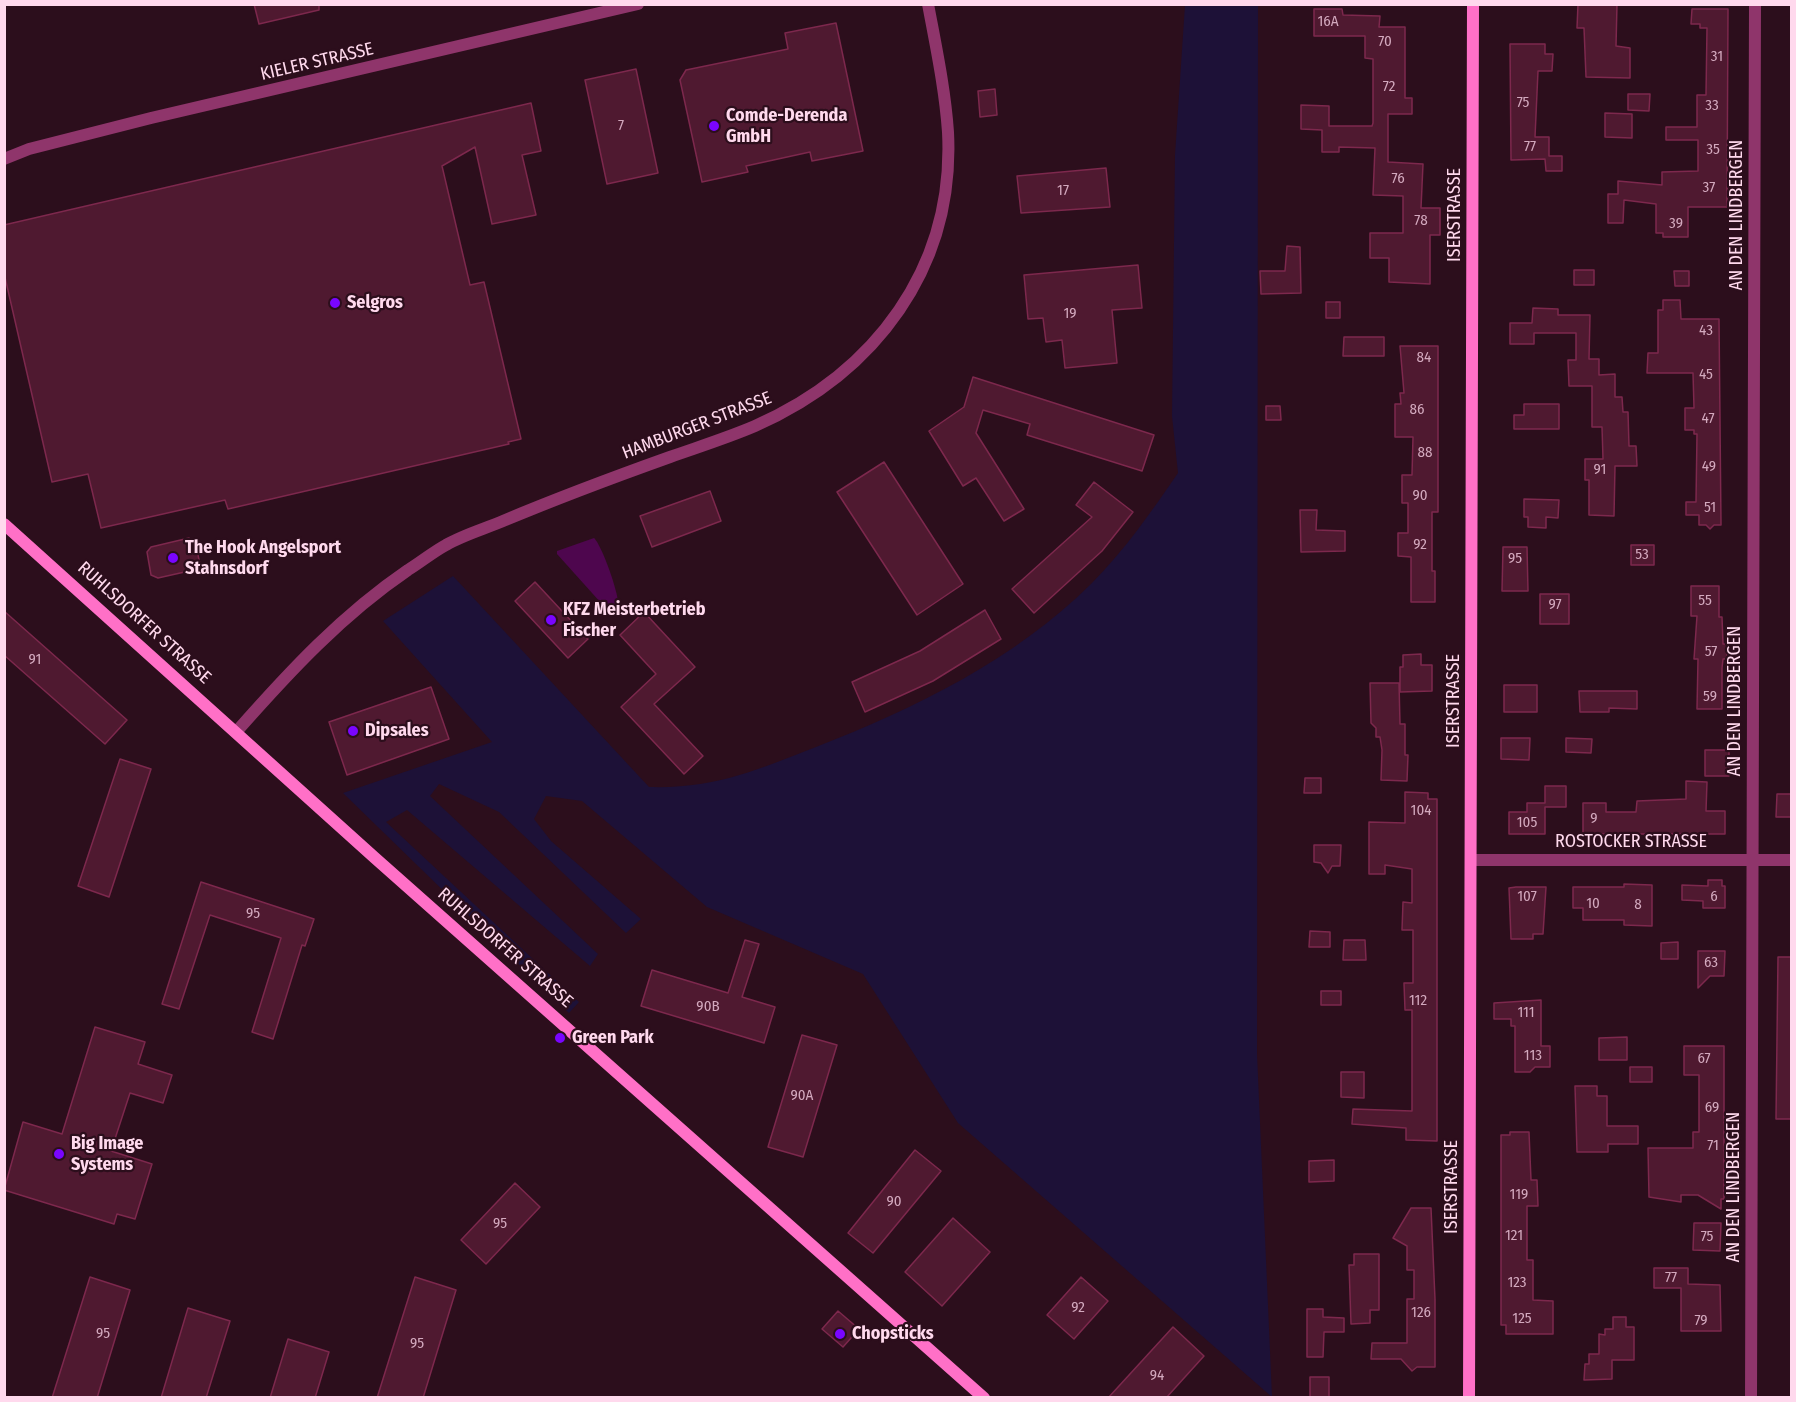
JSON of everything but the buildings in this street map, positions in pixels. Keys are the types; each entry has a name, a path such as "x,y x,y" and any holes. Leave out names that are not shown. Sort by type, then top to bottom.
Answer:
{"street":[{"name":"KIELER STRASSE","path":"4,159 29,149 151,118 638,4"},
{"name":"HAMBURGER STRASSE","path":"237,731 302,657 353,610 446,545 550,501 754,427 802,403 840,377 859,360 902,306 927,257 939,222 948,133 941,71 928,4"},
{"name":"ISERSTRASSE","path":"1469,1398 1473,4"},
{"name":"AN DEN LINDBERGEN","path":"1751,1398 1755,4"},
{"name":"RUHLSDORFER STRASSE","path":"4,524 237,731 375,858 984,1398"},
{"name":"ROSTOCKER STRASSE","path":"1471,860 1791,860"}],"shaded area":[{"path":"1185,5 1258,5 1257,1054 1272,1397 958,1123 863,974 707,907 582,801 546,796 534,819 551,841 641,919 626,933 499,812 439,784 430,796 598,954 590,966 407,810 386,822 579,1002 569,1013 343,793 492,742 383,621 453,576 649,787 694,785 735,776 795,755 890,716 997,659 1030,636 1091,584 1148,516 1178,473 1172,416 1175,155"},
{"path":"594,538 611,574 619,607 618,613 610,613 557,554 557,551"}],"place":[{"name":"Comde-Derenda GmbH","path":"714,126"},
{"name":"Selgros","path":"335,303"},
{"name":"The Hook Angelsport Stahnsdorf","path":"173,558"},
{"name":"KFZ Meisterbetrieb Fischer","path":"551,620"},
{"name":"Dipsales","path":"353,731"},
{"name":"Green Park","path":"560,1038"},
{"name":"Big Image Systems","path":"59,1154"},
{"name":"Chopsticks","path":"840,1334"}]}
